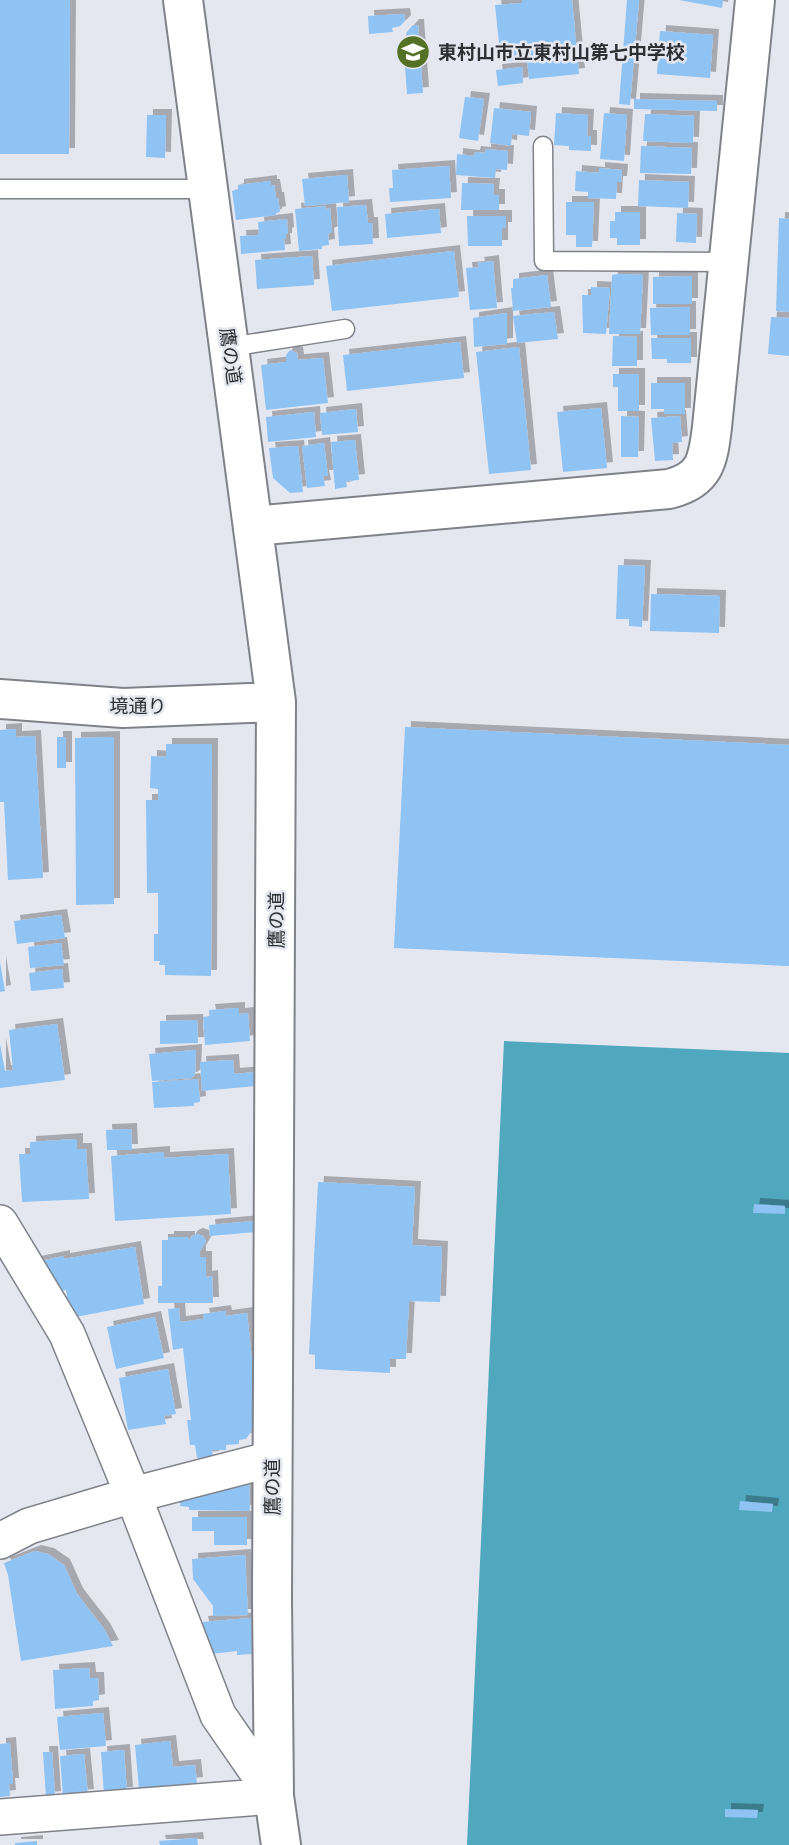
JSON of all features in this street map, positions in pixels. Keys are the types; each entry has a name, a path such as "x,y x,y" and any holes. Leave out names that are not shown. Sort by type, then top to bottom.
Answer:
{"street":[{"name":"鷹の道","path":"183,0 276,702 272,1459 274,1796 281,1845"},
{"path":"253,526 668,489 687,485 704,465 709,448 755,0"},
{"name":"境通り","path":"0,699 123,708 276,702"},
{"path":"0,1223 67,1334 218,1715 274,1796"},
{"path":"0,1541 29,1526 133,1495 272,1459"},
{"path":"0,1817 274,1796"}],"lane":[{"path":"543,146 544,261 728,262"},
{"path":"0,189 209,189"},
{"path":"230,347 345,329"}],"water":[{"path":"504,1041 789,1053 789,1845 467,1845"}],"building":[{"path":"0,0 70,0 69,154 0,154"},
{"path":"522,0 572,0 579,74 529,79 527,59 501,62 495,5 522,3"},
{"path":"627,0 639,0 630,105 619,104"},
{"path":"679,0 723,0 722,8"},
{"path":"404,14 405,21 392,28 393,32 369,34 368,16"},
{"path":"413,25 418,25 423,93 407,94 403,41 407,41 406,33"},
{"path":"660,31 713,35 710,78 657,74"},
{"path":"522,67 523,83 498,86 496,70"},
{"path":"465,97 484,99 478,141 459,138"},
{"path":"634,99 717,101 717,111 634,109"},
{"path":"494,108 531,112 529,136 512,134 511,146 490,143"},
{"path":"556,113 588,115 587,136 591,136 591,151 569,150 569,146 554,145"},
{"path":"604,113 627,115 624,161 600,159"},
{"path":"645,114 694,116 693,143 643,141"},
{"path":"147,115 166,115 165,158 146,157"},
{"path":"641,146 692,148 691,174 640,173"},
{"path":"485,149 508,151 507,170 496,169 495,178 456,175 457,154 474,156 475,152 485,153"},
{"path":"449,166 451,198 390,202 389,188 393,188 392,170"},
{"path":"599,168 622,170 621,182 617,182 616,199 588,198 588,192 575,191 576,171 599,173"},
{"path":"347,175 349,202 305,206 302,179"},
{"path":"639,180 689,182 688,208 638,206"},
{"path":"271,181 280,212 276,215 236,220 232,191 238,189 238,185"},
{"path":"462,183 494,184 493,195 499,195 499,210 461,210"},
{"path":"566,202 594,202 592,247 576,247 576,235 566,235"},
{"path":"366,205 368,223 372,223 373,244 339,246 337,207"},
{"path":"326,206 326,209 330,208 332,232 328,234 329,245 322,246 322,249 299,251 295,209"},
{"path":"439,209 441,233 387,238 385,214"},
{"path":"615,212 640,212 640,245 617,245 617,238 610,238 610,221 615,221"},
{"path":"677,213 697,214 696,243 676,242"},
{"path":"467,216 506,216 506,228 502,228 502,246 468,246"},
{"path":"779,218 789,219 789,312 776,311"},
{"path":"287,219 285,250 241,254 240,236 259,235 258,222"},
{"path":"454,251 459,297 332,311 326,266"},
{"path":"312,256 314,285 257,289 255,260"},
{"path":"493,261 497,308 470,310 466,268 479,267 478,263"},
{"path":"547,275 551,307 513,311 513,279"},
{"path":"612,275 643,275 640,334 609,334"},
{"path":"692,276 692,304 653,304 653,277"},
{"path":"591,287 610,288 606,334 583,333 582,295 591,295"},
{"path":"690,307 690,335 651,335 650,308"},
{"path":"554,312 558,339 517,343 513,316"},
{"path":"507,313 507,344 474,347 473,318"},
{"path":"771,317 789,318 789,356 768,354"},
{"path":"613,336 637,337 637,366 612,366"},
{"path":"651,338 691,338 691,363 667,363 667,359 652,359"},
{"path":"460,342 464,378 347,391 343,355"},
{"path":"519,347 531,470 489,474 476,352"},
{"path":"290,350 297,353 298,360 323,358 328,403 266,410 261,365 286,362 286,355"},
{"path":"613,374 639,374 639,411 618,411 618,387 613,387"},
{"path":"651,383 685,383 685,414 664,414 664,409 651,409"},
{"path":"601,408 607,468 563,472 557,412"},
{"path":"356,409 358,432 322,435 320,413"},
{"path":"314,412 316,437 268,442 266,417"},
{"path":"621,416 639,417 638,457 621,457"},
{"path":"680,416 682,442 672,443 673,460 655,461 651,418"},
{"path":"355,440 359,480 346,481 347,487 335,489 331,442"},
{"path":"324,443 328,476 323,476 325,486 307,488 302,446"},
{"path":"298,446 303,492 290,493 273,478 269,448"},
{"path":"618,565 645,566 642,627 629,626 629,619 616,619"},
{"path":"651,594 720,596 719,633 650,631"},
{"path":"405,727 789,745 789,966 394,948"},
{"path":"16,729 16,737 35,736 43,878 8,880 4,802 0,802 0,730"},
{"path":"57,737 66,737 66,768 57,768"},
{"path":"114,737 114,904 76,905 75,738"},
{"path":"166,744 212,744 211,976 165,975 165,965 154,961 154,934 158,934 158,893 147,893 146,800 158,800 158,789 150,788 151,756 166,757"},
{"path":"61,915 65,938 17,944 14,921"},
{"path":"61,943 64,965 30,968 28,947"},
{"path":"0,962 5,991 0,992"},
{"path":"62,969 64,988 31,991 29,973"},
{"path":"239,1008 239,1014 248,1013 250,1041 205,1045 203,1017 210,1016 209,1010"},
{"path":"197,1020 198,1043 160,1044 160,1021"},
{"path":"57,1024 65,1080 0,1088 0,1044 5,1071 13,1070 9,1030"},
{"path":"196,1050 195,1075 191,1078 152,1081 149,1054"},
{"path":"233,1060 234,1074 255,1072 256,1086 202,1091 200,1062"},
{"path":"198,1079 200,1102 194,1103 194,1106 154,1108 152,1082"},
{"path":"131,1129 132,1150 107,1150 106,1130"},
{"path":"77,1139 77,1149 86,1149 89,1199 22,1202 19,1154 30,1154 30,1142"},
{"path":"164,1152 164,1158 228,1154 231,1214 115,1221 111,1156"},
{"path":"318,1182 415,1187 412,1245 442,1247 440,1302 409,1301 406,1359 390,1359 390,1373 315,1369 315,1355 309,1354"},
{"path":"754,1204 785,1206 785,1214 753,1213"},
{"path":"255,1221 256,1232 210,1236 209,1225"},
{"path":"197,1234 203,1236 206,1241 200,1251 200,1257 206,1257 206,1277 212,1276 213,1303 158,1303 158,1286 162,1286 162,1240 168,1240 168,1237 189,1237 189,1241"},
{"path":"135,1247 144,1304 70,1318 64,1297 67,1296 66,1290 54,1292 35,1262 64,1256 64,1259"},
{"path":"179,1308 180,1322 204,1319 203,1314 225,1311 226,1316 247,1313 254,1379 252,1430 246,1439 239,1440 239,1444 226,1445 226,1450 212,1450 213,1457 197,1458 195,1445 190,1445 187,1420 191,1420 183,1348 173,1350 168,1309"},
{"path":"155,1317 164,1358 116,1369 107,1327"},
{"path":"168,1369 176,1414 164,1416 166,1424 128,1430 119,1378"},
{"path":"249,1479 250,1511 189,1510 189,1507 180,1506 181,1492"},
{"path":"740,1501 773,1504 772,1512 739,1510"},
{"path":"192,1517 247,1517 247,1545 214,1545 214,1531 192,1531"},
{"path":"35,1551 48,1554 64,1565 77,1594 104,1629 113,1646 21,1661 4,1563"},
{"path":"245,1555 248,1615 213,1616 213,1606 193,1579 192,1559"},
{"path":"251,1618 252,1654 237,1655 237,1651 212,1654 202,1622"},
{"path":"89,1668 90,1678 98,1678 99,1700 93,1701 93,1706 55,1709 53,1670"},
{"path":"103,1713 106,1746 60,1750 57,1717"},
{"path":"170,1741 173,1767 195,1765 197,1783 139,1789 135,1745"},
{"path":"10,1743 13,1784 9,1784 10,1796 0,1797 0,1744"},
{"path":"124,1750 127,1793 104,1794 101,1752"},
{"path":"43,1752 52,1752 55,1797 46,1798"},
{"path":"84,1754 88,1795 63,1797 60,1756"},
{"path":"725,1809 758,1810 757,1818 725,1817"},
{"path":"197,1838 198,1845 160,1845 159,1841"},
{"path":"37,1841 37,1845 15,1845 15,1843"}],"place":[{"name":"東村山市立東村山第七中学校","path":"413,52"}]}
